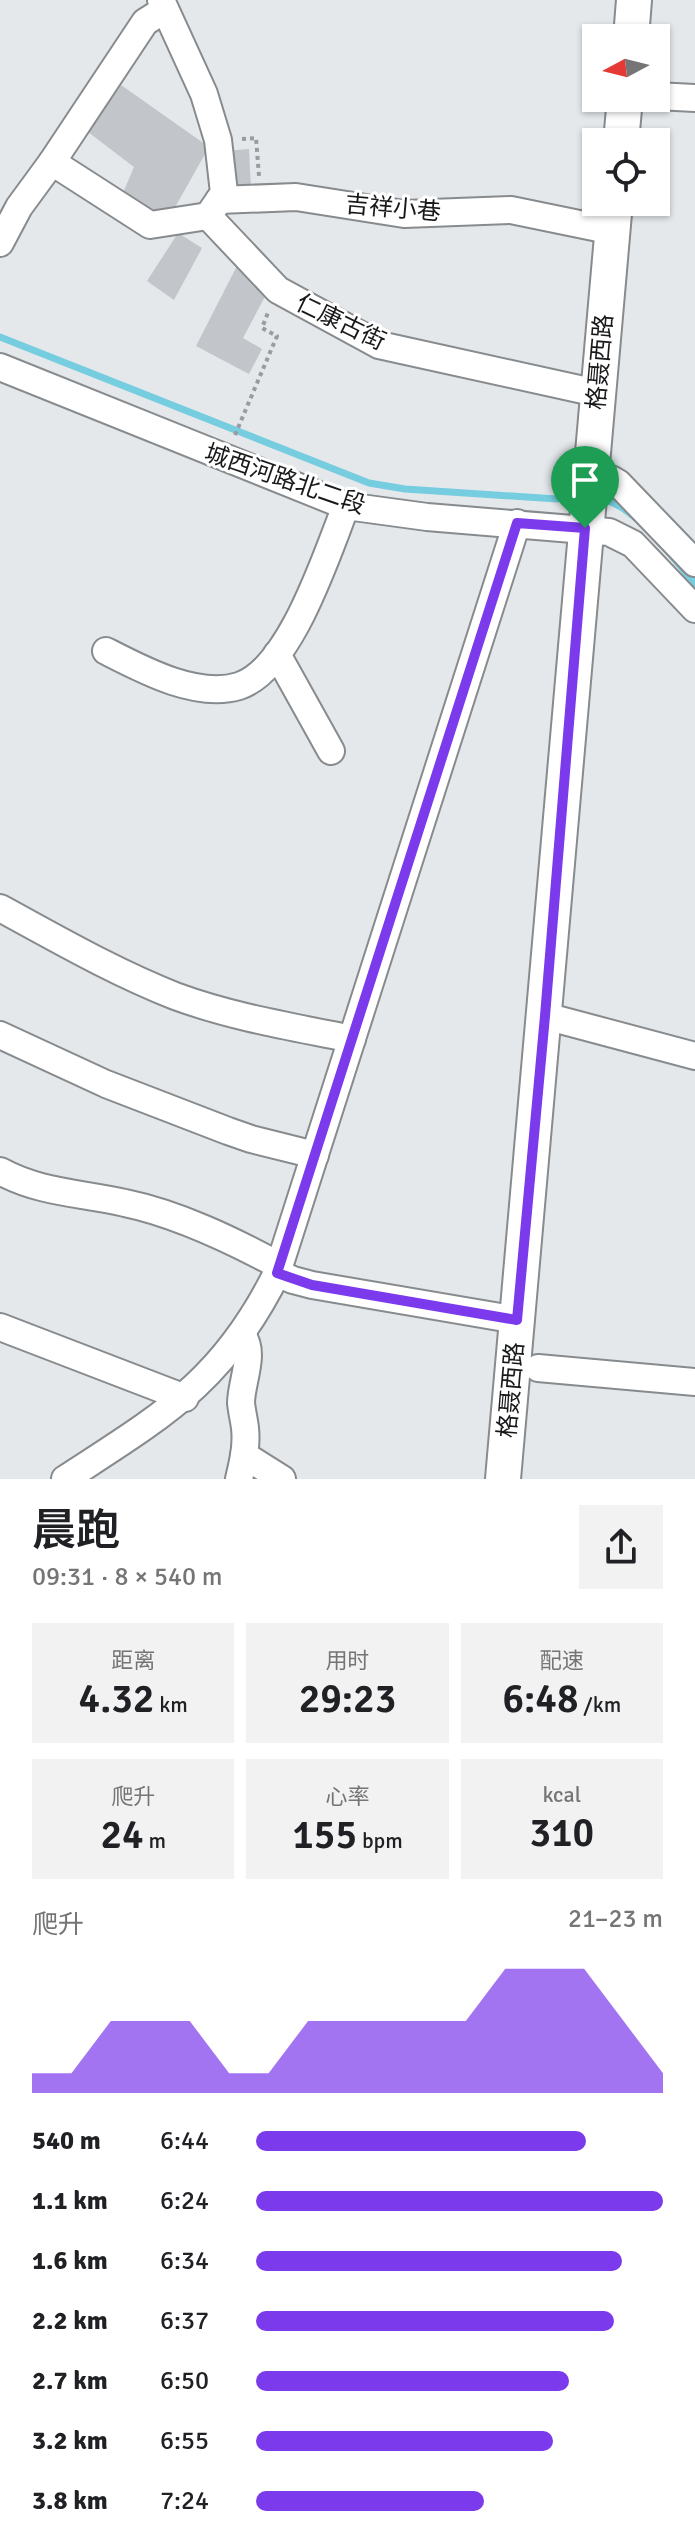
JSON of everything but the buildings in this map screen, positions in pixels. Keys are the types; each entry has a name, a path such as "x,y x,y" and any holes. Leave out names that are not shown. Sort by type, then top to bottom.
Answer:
{"main road":[{"path":"632,24 634,0"},
{"name":"格聂西路","path":"503,1479 614,216"}],"street":[{"path":"0,243 19,207 145,22 162,5 204,94 218,140 224,193 214,208"},
{"path":"670,97 695,98"},
{"name":"吉祥小巷","path":"52,162 150,225 260,198 296,197 404,214 511,210 582,214"},
{"name":"仁康古街","path":"214,208 278,290 379,345 597,393"},
{"name":"城西河路北二段","path":"0,367 346,506 427,517 609,532 625,539 695,609"},
{"path":"590,476 618,483 695,563"},
{"path":"106,651 148,673 177,683 215,689 240,686 277,654 297,625 346,506"},
{"path":"65,1479 165,1414 214,1370 242,1335 279,1269 517,523"},
{"path":"277,654 331,751"},
{"path":"0,908 105,964 178,997 247,1017 352,1039"},
{"path":"545,1016 695,1056"},
{"path":"0,1035 106,1084 228,1131 315,1155"},
{"path":"0,1171 38,1187 149,1209 223,1238 312,1285 517,1320"},
{"path":"0,1327 185,1398"},
{"path":"242,1335 248,1350 241,1404 245,1430 242,1467 282,1479"},
{"path":"538,1368 695,1382"}],"path":[{"path":"218,140 256,138 260,198"},
{"path":"233,439 277,336 262,328 278,290"}],"water":[{"path":"614,493 695,574 695,588 643,529 607,504 608,494"}],"waterway":[{"path":"0,337 369,483 405,489 557,499"}],"route":[{"path":"517,523 585,528 517,1320 293,1280 277,1273 517,523"}]}
